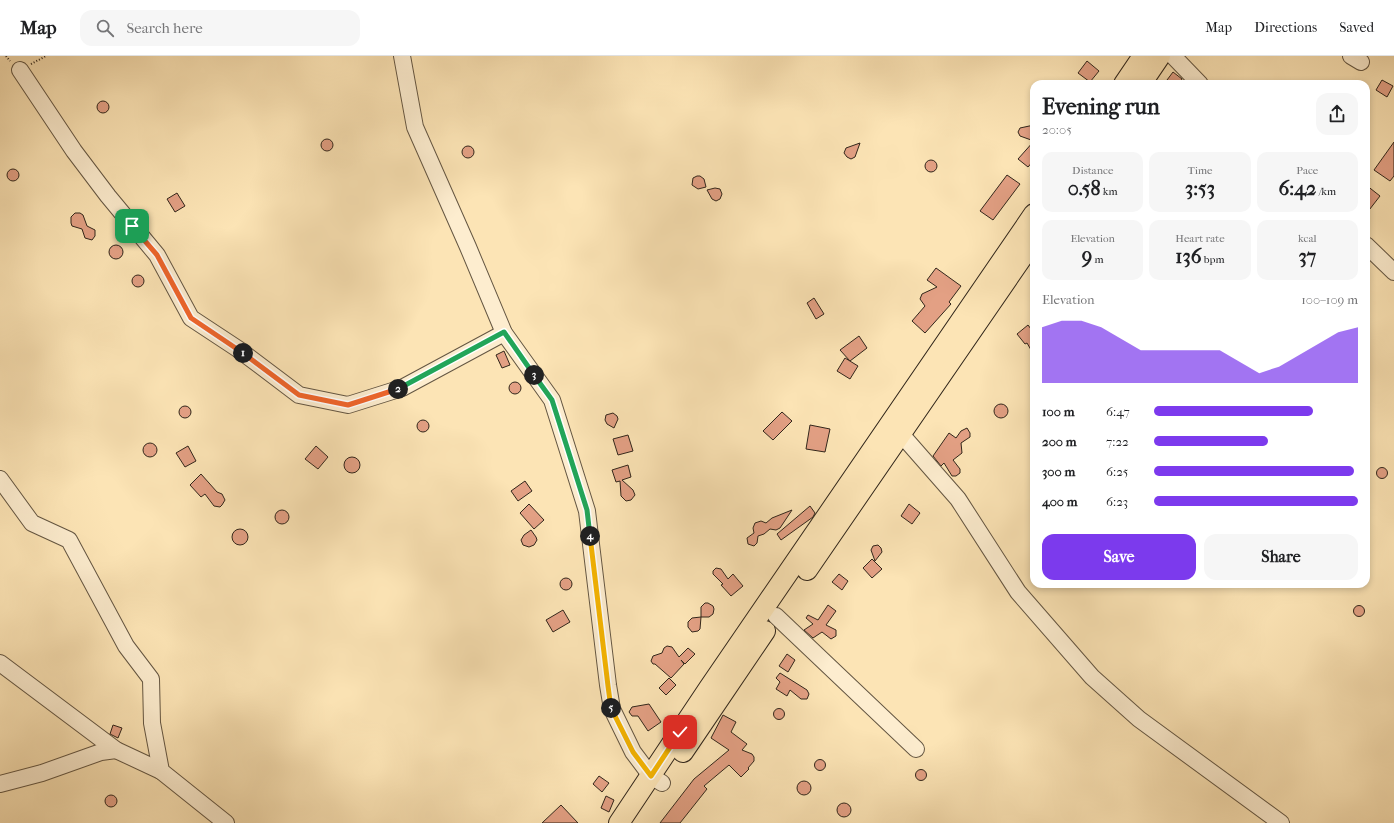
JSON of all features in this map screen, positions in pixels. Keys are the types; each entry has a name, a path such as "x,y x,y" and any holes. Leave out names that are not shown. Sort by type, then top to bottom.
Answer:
{"main road":[{"path":"1127,80 1143,56"},
{"path":"1144,80 1160,56"},
{"path":"635,823 657,779 1030,220"},
{"path":"619,823 657,779 776,616 1030,246"}],"street":[{"path":"402,56 415,127 504,332 552,400 587,510 612,709 633,752 657,779"},
{"path":"1173,56 1196,80"},
{"path":"20,70 74,151 108,196 157,255 191,318 238,350 299,395 348,405 402,388 504,332"},
{"path":"1370,249 1394,272"},
{"path":"901,434 958,499 1018,592 1092,677 1139,719 1281,823"},
{"path":"0,479 32,523 69,540 126,646 151,679 152,722 161,771"},
{"path":"776,616 916,749"},
{"path":"0,663 116,750 161,771 226,823"},
{"path":"0,784 42,773 102,752 116,750"}],"building":[{"path":"1087,61 1099,71 1092,80 1087,80 1078,73"},
{"path":"1173,72 1182,79 1181,80 1167,80"},
{"path":"1382,80 1393,86 1387,97 1376,90"},
{"path":"101,101 105,101 109,107 105,113 101,113 97,109 97,105"},
{"path":"1030,126 1030,140 1020,136 1018,132 1020,128"},
{"path":"325,139 329,139 333,145 329,151 325,151 321,147 321,143"},
{"path":"1394,142 1394,176 1390,181 1374,170"},
{"path":"860,143 855,157 851,159 847,157 844,153 846,148"},
{"path":"470,146 473,147 473,157 466,158 463,157 462,150 463,147"},
{"path":"1030,146 1030,165 1028,167 1018,159"},
{"path":"933,160 936,161 936,171 929,172 926,171 925,164 926,161"},
{"path":"11,169 15,169 19,175 15,181 11,181 7,177 7,173"},
{"path":"1007,175 1020,184 993,220 980,211"},
{"path":"697,176 704,179 706,187 698,189 692,185 693,178"},
{"path":"715,188 720,189 722,194 720,199 716,201 712,199 707,190"},
{"path":"1370,188 1380,196 1370,209"},
{"path":"177,193 185,206 175,212 167,199"},
{"path":"75,213 80,213 83,215 87,226 95,230 95,236 92,240 85,238 82,229 72,226 71,217"},
{"path":"113,245 119,245 123,249 123,255 119,259 113,259 109,255 109,249"},
{"path":"936,268 961,286 949,302 951,304 925,333 912,321 925,306 920,299 922,294 937,287 927,280"},
{"path":"136,275 140,275 144,281 140,287 136,287 132,283 132,279"},
{"path":"814,298 824,314 816,319 807,303"},
{"path":"1028,325 1030,328 1030,348 1027,343 1025,344 1017,334"},
{"path":"859,336 867,348 850,361 840,350"},
{"path":"504,351 510,365 502,368 496,355"},
{"path":"845,358 858,366 850,379 837,371"},
{"path":"513,382 517,382 521,388 517,394 513,394 509,390 509,386"},
{"path":"1001,404 1006,406 1008,411 1006,416 1001,418 996,416 994,411 996,406"},
{"path":"183,406 187,406 191,412 187,418 183,418 179,414 179,410"},
{"path":"782,412 792,421 773,440 763,431"},
{"path":"613,413 618,419 614,428 607,424 605,420 606,415"},
{"path":"421,420 425,420 429,426 425,432 421,432 417,428 417,424"},
{"path":"810,425 830,429 825,452 806,449"},
{"path":"967,428 970,433 970,437 961,443 962,453 953,460 960,469 960,473 956,476 952,476 944,463 941,466 933,456 949,433 956,438 961,431"},
{"path":"628,435 633,451 618,455 613,439"},
{"path":"147,443 153,443 157,447 157,453 153,457 147,457 143,453 143,447"},
{"path":"188,446 196,461 185,467 176,453"},
{"path":"316,446 328,457 318,469 305,459"},
{"path":"352,457 359,462 360,465 355,472 352,473 345,468 344,465 349,458"},
{"path":"628,465 631,477 622,480 633,490 635,495 631,500 626,501 621,496 620,481 616,482 612,470"},
{"path":"1382,467 1386,469 1388,473 1386,477 1382,479 1378,477 1376,473 1378,469"},
{"path":"201,474 217,492 222,494 225,500 220,507 214,506 205,494 201,497 190,485"},
{"path":"525,481 532,491 518,501 511,491"},
{"path":"529,504 544,520 534,529 520,513"},
{"path":"909,504 920,513 912,524 901,516"},
{"path":"810,506 815,513 813,517 781,540 777,534"},
{"path":"279,510 285,510 289,514 289,520 285,524 279,524 275,520 275,514"},
{"path":"792,510 780,528 776,530 770,529 764,534 758,536 757,543 754,546 748,544 747,538 754,533 753,528 755,523 761,521 766,523 772,518"},
{"path":"240,529 247,534 248,537 243,544 240,545 233,540 232,537 237,530"},
{"path":"531,530 537,540 534,545 529,547 523,545 521,540 524,535"},
{"path":"878,545 882,552 875,561 871,550 873,546"},
{"path":"872,559 882,569 872,578 863,568"},
{"path":"716,568 721,569 728,579 733,574 743,586 731,596 721,585 723,584 713,574 713,571"},
{"path":"839,574 848,581 842,590 832,582"},
{"path":"564,578 568,578 572,584 568,590 564,590 560,586 560,582"},
{"path":"705,603 713,606 713,614 709,617 701,617 701,607"},
{"path":"828,605 836,611 826,625 836,630 836,636 831,639 822,632 813,638 804,630 813,624 806,618 808,615 818,620"},
{"path":"1359,605 1363,607 1365,611 1363,615 1359,617 1355,615 1353,611 1355,607"},
{"path":"563,610 570,622 553,632 546,620"},
{"path":"701,617 700,629 692,632 688,627 688,622 692,618"},
{"path":"667,646 672,647 679,657 688,648 695,654 685,664 681,660 684,664 671,678 651,661 653,656 662,653 664,648"},
{"path":"787,654 795,660 788,672 779,666"},
{"path":"780,673 807,690 809,694 807,699 801,699 790,690 787,696 776,689 780,682 776,678"},
{"path":"669,678 676,685 666,695 659,688"},
{"path":"649,704 661,722 648,731 638,716 632,716 629,712 632,707"},
{"path":"779,708 783,710 785,714 783,718 779,720 775,718 773,714 775,710"},
{"path":"723,715 736,722 731,732 747,744 742,750 752,754 754,761 741,777 729,765 704,786 707,789 680,823 660,823 694,779 729,750 711,738"},
{"path":"113,725 122,728 118,738 110,734"},
{"path":"820,759 824,761 826,765 824,769 820,771 816,769 814,765 816,761"},
{"path":"919,770 923,770 925,771 925,779 919,780 916,777 916,773"},
{"path":"599,776 609,783 602,792 593,784"},
{"path":"801,781 807,781 811,785 811,791 807,795 801,795 797,791 797,785"},
{"path":"109,795 113,795 117,801 113,807 109,807 105,803 105,799"},
{"path":"606,796 614,800 609,812 601,808"},
{"path":"844,803 849,805 851,810 849,815 844,817 839,815 837,810 839,805"},
{"path":"561,805 578,823 542,823"}],"route":[{"path":"132,226 157,255 191,318 238,350 299,395 348,405 402,388 504,332 552,400 587,510 612,709 633,752 651,776 680,732"}]}
